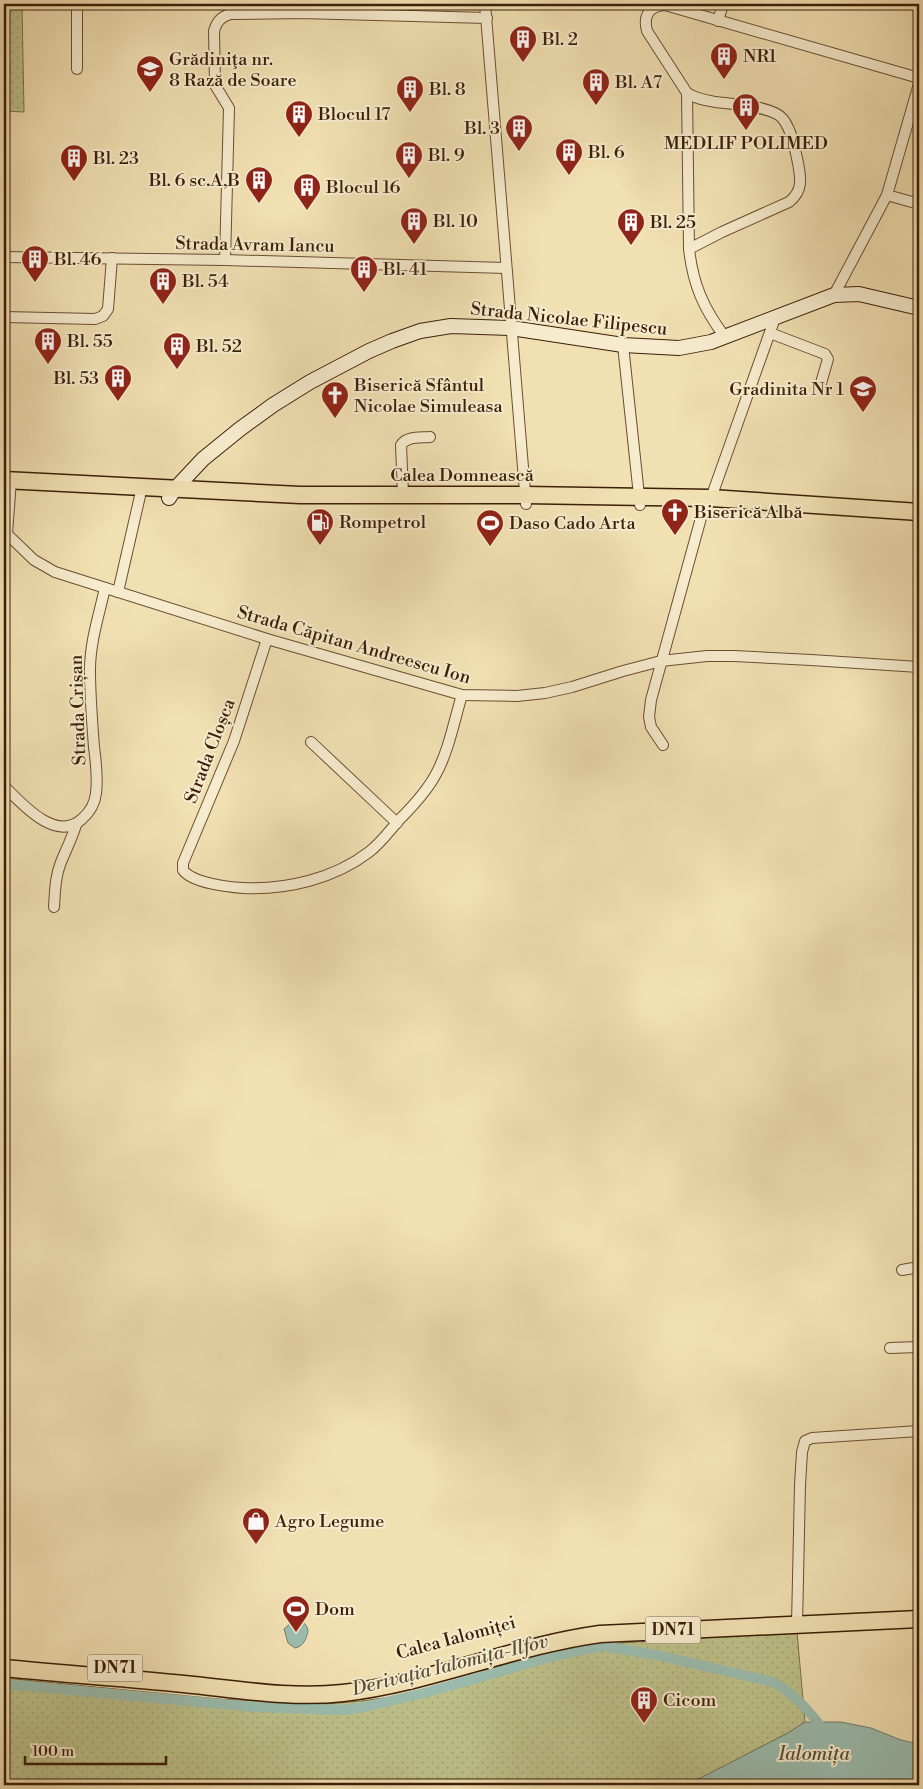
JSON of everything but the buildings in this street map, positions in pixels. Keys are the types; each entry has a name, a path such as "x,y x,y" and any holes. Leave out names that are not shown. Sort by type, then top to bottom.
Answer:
{"main road":[{"name":"Calea Domnească","path":"7,484 300,502 640,501 919,512"},
{"name":"Calea Domnească","path":"7,484 140,496 172,494 403,494 526,500"},
{"name":"Calea Domnească","path":"707,503 919,520"},
{"name":"Calea Ialomiței","path":"4,1668 254,1691 302,1694 340,1693 387,1686 549,1643 600,1634 919,1612"},
{"name":"DN71","path":"797,1621 919,1619"},
{"name":"Calea Ialomiței","path":"4,1658 184,1673 278,1684 340,1685 390,1676 573,1630 616,1625 797,1621"}],"street":[{"path":"77,4 77,69"},
{"path":"485,4 526,500"},
{"path":"718,21 723,4"},
{"path":"689,249 789,202 800,190 800,173 792,137 783,119 776,113 748,106 702,100 694,98 687,93 647,31 646,15 651,9 658,5 665,5 919,78"},
{"path":"225,260 230,108 215,85 214,31 216,23 222,17 230,14 301,9 487,18"},
{"path":"834,295 887,195 919,84"},
{"path":"687,93 689,249 692,274 698,294 708,313 725,337"},
{"path":"887,195 919,204"},
{"name":"Strada Avram Iancu","path":"4,257 225,260 506,268"},
{"path":"4,317 95,319 103,316 108,309 112,258"},
{"name":"Strada Nicolae Filipescu","path":"172,494 203,460 240,429 273,405 310,382 368,351 392,340 435,328 475,326 511,328 623,345 679,348 725,337 834,295 859,294 919,308"},
{"path":"663,745 651,727 649,717 651,700 661,661 707,503 775,318"},
{"path":"770,333 825,354 828,359 820,383"},
{"path":"623,345 640,501"},
{"path":"403,494 402,445 404,441 409,439 430,437"},
{"path":"5,536 7,484"},
{"path":"118,592 140,496"},
{"name":"Strada Căpitan Andreescu Ion","path":"5,536 34,560 55,572 267,639 462,695 517,696 544,693 572,687 661,661 707,656 734,656 919,668"},
{"name":"Strada Crișan","path":"54,907 55,886 60,864 76,825 91,809 96,791 90,657 105,588"},
{"name":"Strada Cloșca","path":"267,639 234,741 183,863 185,874 218,885 246,888 282,886 314,879 347,866 369,852 397,823"},
{"path":"311,742 397,823 435,776 442,761 462,695"},
{"path":"4,786 22,804 45,821 67,828 76,825"},
{"path":"902,1270 919,1267"},
{"path":"890,1348 919,1346"},
{"path":"797,1621 801,1468 805,1441 812,1438 919,1431"}],"green space":[{"path":"22,5 24,112 4,111 4,6"},
{"path":"797,1632 805,1722 788,1733 687,1785 4,1785 4,1678 218,1699 326,1704 406,1695 569,1650 603,1644"}],"water":[{"name":"Dom","path":"293,1621 303,1623 308,1631 304,1642 295,1648 288,1643 284,1629"},
{"name":"Ialomița","path":"805,1722 841,1722 871,1728 901,1740 919,1744 919,1785 687,1785 788,1733"}],"waterway":[{"name":"Derivația Ialomița-Ilfov","path":"4,1684 255,1707 341,1710 360,1708 428,1692 550,1657 603,1646 661,1656 773,1682 802,1705 826,1733"}],"place":[{"name":"Bl. 2","path":"523,63"},
{"name":"NR1","path":"724,80"},
{"name":"Grădiniţa nr. 8 Rază de Soare","path":"150,93"},
{"name":"Bl. A7","path":"596,106"},
{"name":"Bl. 8","path":"410,113"},
{"name":"MEDLIF POLIMED","path":"746,131"},
{"name":"Blocul 17","path":"299,138"},
{"name":"Bl. 3","path":"519,152"},
{"name":"Bl. 6","path":"569,176"},
{"name":"Bl. 9","path":"409,179"},
{"name":"Bl. 23","path":"74,182"},
{"name":"Bl. 6 sc.A,B","path":"259,204"},
{"name":"Blocul 16","path":"307,211"},
{"name":"Bl. 10","path":"414,245"},
{"name":"Bl. 25","path":"631,246"},
{"name":"Bl. 46","path":"35,283"},
{"name":"Bl. 41","path":"364,293"},
{"name":"Bl. 54","path":"163,305"},
{"name":"Bl. 55","path":"48,365"},
{"name":"Bl. 52","path":"177,370"},
{"name":"Bl. 53","path":"118,402"},
{"name":"Gradinita Nr 1","path":"863,413"},
{"name":"Biserică Sfântul Nicolae Simuleasa","path":"335,419"},
{"name":"Biserică Albă","path":"675,536"},
{"name":"Rompetrol","path":"320,546"},
{"name":"Daso Cado Arta","path":"490,547"},
{"name":"Agro Legume","path":"256,1545"},
{"name":"Dom","path":"296,1633"},
{"name":"Cicom","path":"644,1724"}]}
